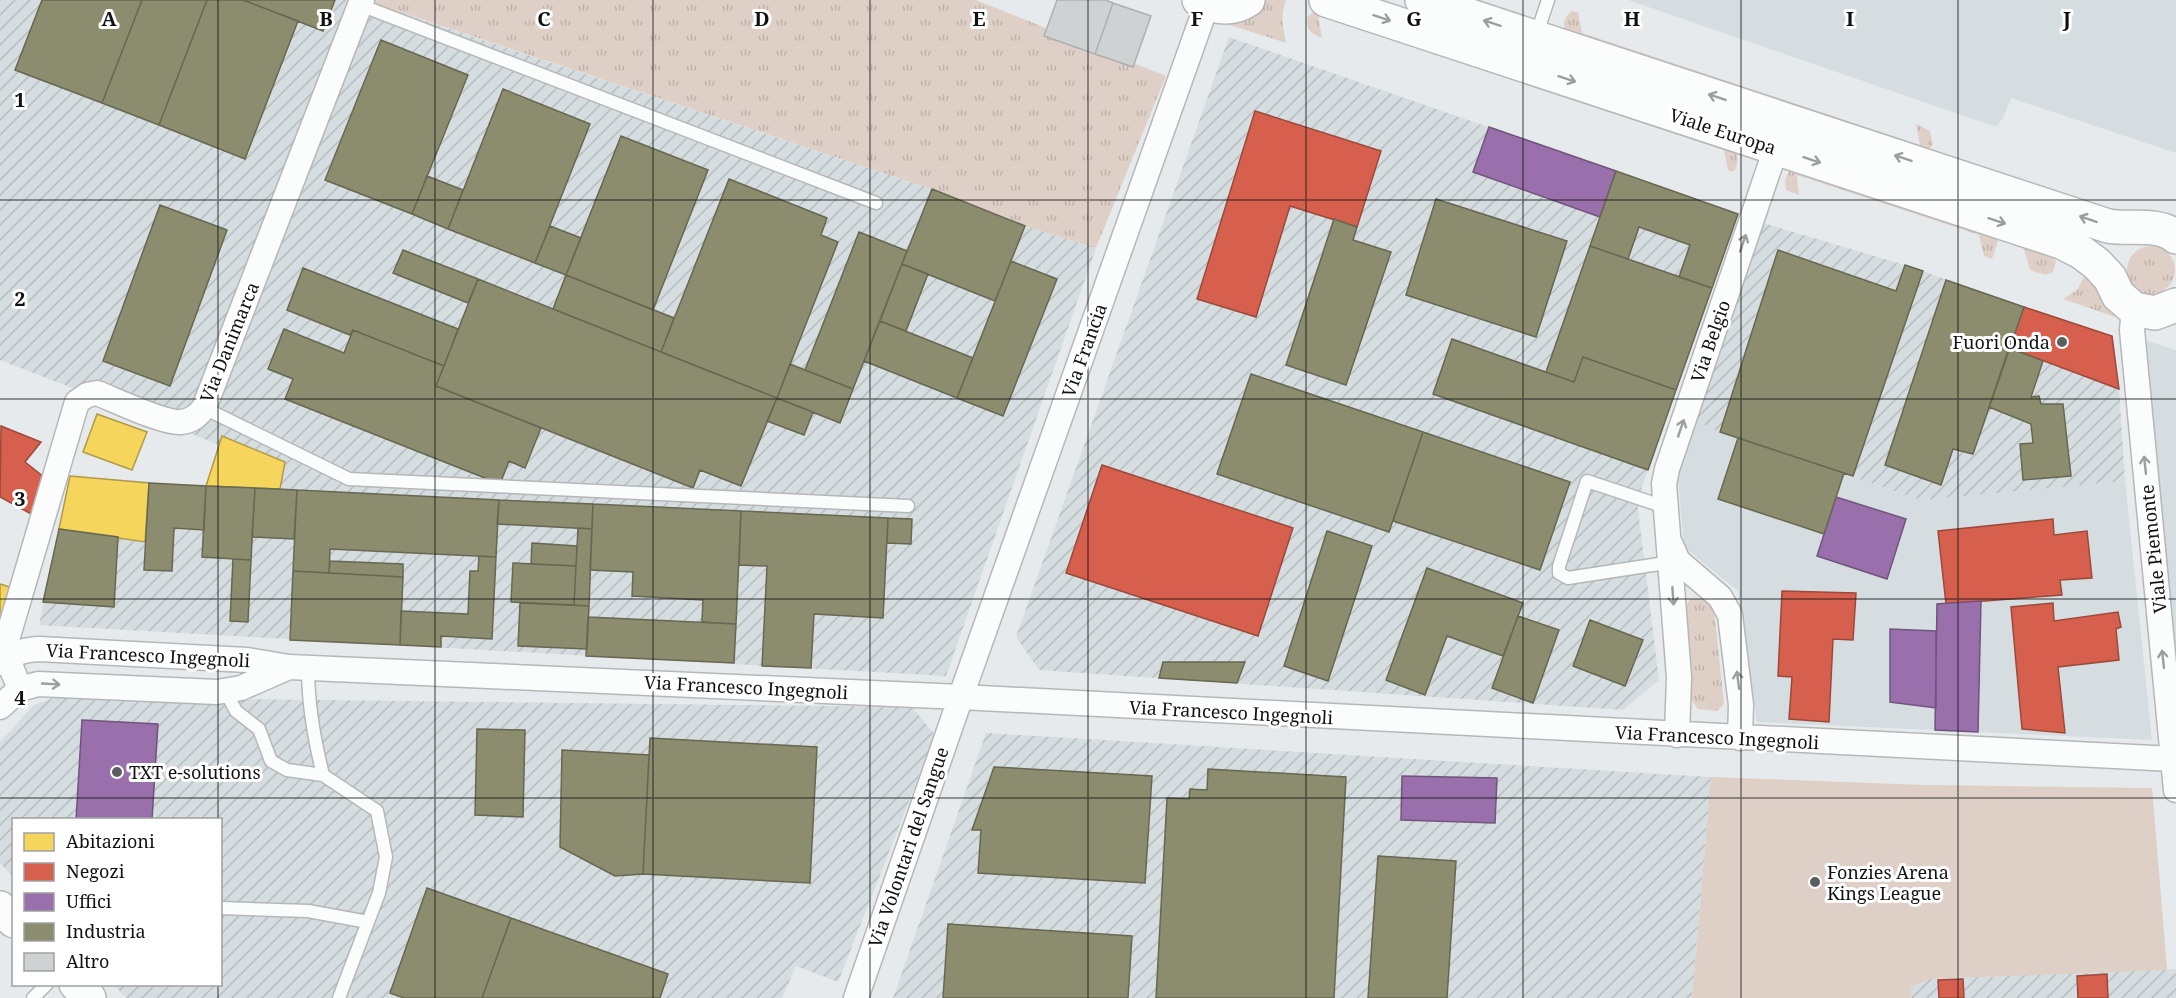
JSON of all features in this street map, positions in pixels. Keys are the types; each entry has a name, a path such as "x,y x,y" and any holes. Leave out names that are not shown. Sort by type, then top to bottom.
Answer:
{"street":[{"path":"1203,2 1215,7 1231,7 1248,0"},
{"name":"Viale Europa","path":"1326,0 2061,242 2081,252 2097,264 2110,278 2118,295 2134,309"},
{"name":"Viale Europa","path":"1422,0 2108,226 2122,229 2159,229 2176,237"},
{"name":"Via Danimarca","path":"4,660 6,642 77,402 87,395 97,393 163,419 180,423 194,419 204,408 361,2"},
{"name":"Via Francia","path":"961,697 1203,2"},
{"name":"Via Belgio","path":"1677,735 1679,677 1674,562 1668,538 1665,495 1667,469 1776,148"},
{"path":"2110,278 2109,267 2113,253 2127,236 2145,228"},
{"path":"2134,309 2155,312 2176,305"},
{"name":"Viale Piemonte","path":"2134,309 2132,330 2176,790"},
{"name":"Via Belgio","path":"1674,562 1720,597 1730,615 1741,705 1740,738"},
{"name":"Via Francesco Ingegnoli","path":"4,660 21,651 39,649 247,660 299,668 961,697 2173,759"},
{"path":"0,707 20,689 4,660"},
{"name":"Via Francesco Ingegnoli","path":"20,689 38,684 217,692 241,688 299,668"},
{"name":"Via Volontari del Sangue","path":"856,998 961,697"},
{"path":"0,908 12,919"},
{"path":"78,986 89,998"}],"lane":[{"path":"1535,37 1548,0"},
{"path":"361,2 876,203"},
{"path":"204,408 349,479 908,506"},
{"path":"1665,495 1587,481 1559,566 1559,573 1568,578 1674,562"},
{"path":"299,668 308,692 313,734 322,775"},
{"path":"225,691 236,711 259,729 271,761 287,770 322,775 377,812 386,857 379,893 339,998"},
{"path":"222,908 308,911 368,922"},
{"path":"33,998 45,986"}],"shaded area":[{"path":"0,0 378,0 377,5 932,189 1025,226 1096,248 946,676 39,625 70,476 205,486 220,445 0,360"},
{"path":"1628,0 2176,0 2176,153 2011,98 2003,118 1996,127"},
{"path":"1229,37 1738,214 1637,501 1659,680 1623,710 1039,670 1016,637"},
{"path":"1763,223 1905,265 2112,336 2119,389 2125,481 1921,500 1720,432 1695,420"},
{"path":"2141,339 2176,350 2176,651"},
{"path":"1695,420 1720,432 1921,500 2125,481 2152,740 1757,722 1738,591 1684,547 1678,478"},
{"path":"55,697 912,707 935,735 838,982 796,966 782,998 126,998 115,986 222,986 222,818 12,818 12,876 0,863 0,742 34,705"},
{"path":"986,733 1711,777 1692,998 893,998"},
{"path":"2176,969 2176,998 1912,998 1911,987 1930,979"}],"green space":[{"path":"378,0 976,0 1166,76 1096,248 1025,226 932,189 376,4"},
{"path":"1262,0 1286,0 1283,27 1286,43 1221,22"},
{"path":"1317,10 1733,147 1737,157 1737,166 1733,172 1728,170 1724,150 1318,15 1322,38 1312,33 1307,25 1308,16"},
{"path":"1572,11 1578,12 1582,33 1920,145 1916,124 1930,131 1933,145 1925,153 1567,34 1564,22"},
{"path":"1799,168 2000,235 1992,259 1984,256 1979,235 1797,175 1799,195 1786,190 1785,180 1789,171"},
{"path":"2022,243 2050,252 2056,262 2053,272 2045,275 2030,270"},
{"path":"2146,246 2156,246 2168,253 2175,265 2175,275 2168,287 2156,294 2146,294 2131,283 2127,275 2127,265 2138,250"},
{"path":"2086,273 2115,317 2063,299 2077,290"},
{"path":"1690,599 1706,599 1714,609 1724,704 1717,711 1698,709 1691,700 1683,612"},
{"path":"1711,777 1926,785 2152,788 2167,970 1930,979 1911,987 1912,998 1692,998"}],"building: Abitazioni":[{"path":"97,414 147,432 132,470 83,452"},
{"path":"222,436 285,462 280,489 206,486"},
{"path":"70,476 149,483 145,542 59,529"},
{"path":"0,584 13,588 0,631"}],"building: Negozi":[{"path":"1255,111 1381,151 1357,227 1290,206 1256,317 1197,299"},
{"name":"Fuori Onda","path":"2024,307 2112,336 2119,389 2009,348"},
{"path":"1,426 41,442 25,462 44,477 33,515 0,497"},
{"path":"1102,465 1293,528 1258,636 1066,573"},
{"path":"2053,519 2054,535 2087,531 2092,578 2060,580 2062,595 1946,604 1938,531"},
{"path":"1782,591 1856,593 1853,640 1833,639 1829,722 1789,719 1792,677 1778,676"},
{"path":"2053,603 2054,621 2118,612 2121,627 2116,629 2119,660 2058,667 2065,733 2022,729 2011,607"},
{"path":"2107,974 2108,998 2078,998 2077,976"},
{"path":"1963,979 1964,998 1939,998 1938,980"}],"building: Uffici":[{"path":"1489,127 1616,171 1600,217 1473,172"},
{"path":"1836,497 1906,519 1887,579 1817,556"},
{"path":"1981,601 1978,732 1935,730 1937,604"},
{"path":"1890,629 1936,631 1936,708 1890,702"},
{"name":"TXT e-solutions","path":"82,720 158,724 152,818 76,818"},
{"path":"1402,776 1497,778 1495,823 1401,820"}],"building: Industria":[{"path":"42,0 142,0 102,103 15,70"},
{"path":"142,0 207,0 159,125 102,103"},
{"path":"207,0 243,0 298,21 245,159 159,125"},
{"path":"243,0 335,0 323,31"},
{"path":"381,40 468,75 412,214 325,180"},
{"path":"503,89 590,124 535,263 448,229"},
{"path":"621,136 708,170 653,310 566,275"},
{"path":"1616,171 1738,214 1712,288 1679,277 1690,245 1639,227 1628,259 1590,246"},
{"path":"427,176 463,190 448,229 412,214"},
{"path":"729,179 827,218 821,235 838,242 777,398 661,352"},
{"path":"932,189 1025,226 995,301 902,264"},
{"path":"1436,199 1567,241 1536,337 1406,295"},
{"path":"160,205 227,230 170,386 103,361"},
{"path":"1334,219 1357,227 1353,240 1391,252 1346,385 1286,365"},
{"path":"550,226 581,238 566,275 535,263"},
{"path":"859,232 907,251 853,389 805,370"},
{"path":"1590,246 1712,288 1676,390 1583,357 1574,382 1546,372"},
{"path":"403,250 478,279 468,303 393,273"},
{"path":"1778,250 1896,291 1905,265 1923,271 1853,476 1720,432"},
{"path":"1011,261 1057,279 1003,416 957,398"},
{"path":"902,264 928,274 906,331 880,321"},
{"path":"303,268 458,329 444,366 353,330 350,335 287,310"},
{"path":"566,275 674,318 661,352 553,309"},
{"path":"478,279 777,398 741,486 700,470 693,488 436,386"},
{"path":"1946,280 2024,307 1973,454 1953,449 1941,485 1885,465"},
{"path":"880,321 973,358 957,398 864,361"},
{"path":"284,329 344,353 353,330 444,366 436,386 541,428 525,468 509,461 500,484 285,399 293,379 268,369"},
{"path":"1452,339 1574,382 1583,357 1676,390 1648,470 1433,394"},
{"path":"2009,348 2043,361 2031,397 2039,396 2041,404 2063,404 2071,476 2023,480 2020,444 2033,443 2031,424 1989,407"},
{"path":"790,364 853,389 840,423 777,398"},
{"path":"1251,374 1423,432 1389,532 1217,474"},
{"path":"777,398 813,412 804,435 767,421"},
{"path":"1423,432 1570,482 1540,570 1393,521"},
{"path":"1738,438 1844,473 1824,534 1718,499"},
{"path":"149,483 206,486 204,530 174,528 172,571 144,570"},
{"path":"206,486 255,488 251,560 202,557"},
{"path":"255,488 297,490 294,539 252,537"},
{"path":"297,490 499,500 496,557 330,549 329,573 293,571"},
{"path":"499,500 593,504 592,529 497,524"},
{"path":"593,504 741,511 736,624 702,622 703,600 632,596 633,572 590,570"},
{"path":"741,511 888,518 883,618 814,614 811,668 762,666 767,566 739,565"},
{"path":"888,518 912,519 911,544 887,543"},
{"path":"578,528 592,529 589,606 574,605"},
{"path":"59,529 118,537 114,607 43,602"},
{"path":"1327,531 1372,546 1328,681 1284,666"},
{"path":"532,543 577,546 576,566 531,564"},
{"path":"479,556 496,557 492,639 441,636 441,647 400,645 401,611 468,614 470,571 478,571"},
{"path":"233,559 251,560 248,622 230,621"},
{"path":"330,561 403,564 403,577 329,573"},
{"path":"513,563 576,566 574,605 511,602"},
{"path":"1427,568 1523,603 1503,656 1447,636 1425,695 1386,680"},
{"path":"293,571 403,577 400,645 290,640"},
{"path":"520,603 589,606 587,649 518,646"},
{"path":"1518,616 1559,630 1533,703 1492,688"},
{"path":"588,617 736,624 734,663 586,656"},
{"path":"1590,620 1643,640 1625,686 1573,666"},
{"path":"1163,662 1245,662 1237,683 1159,678"},
{"path":"477,729 525,730 523,817 475,815"},
{"path":"650,738 817,747 810,883 643,874"},
{"path":"562,750 649,755 643,874 615,876 560,847"},
{"path":"994,767 1152,776 1145,883 978,873 981,830 972,830"},
{"path":"1208,769 1346,777 1334,998 1156,998 1167,798 1189,799 1190,789 1207,790"},
{"path":"1378,856 1456,861 1447,998 1368,998"},
{"path":"427,888 511,918 482,998 404,998 390,993"},
{"path":"511,918 668,974 660,998 482,998"},
{"path":"948,924 1132,936 1128,998 943,998"}],"building: Altro":[{"path":"1057,0 1105,0 1113,3 1095,54 1044,36"},
{"path":"1113,3 1151,16 1133,67 1095,54"}],"place":[{"name":"Fuori Onda","path":"2062,342"},
{"name":"TXT e-solutions","path":"117,772"},
{"name":"Fonzies Arena Kings League","path":"1815,882"}]}
